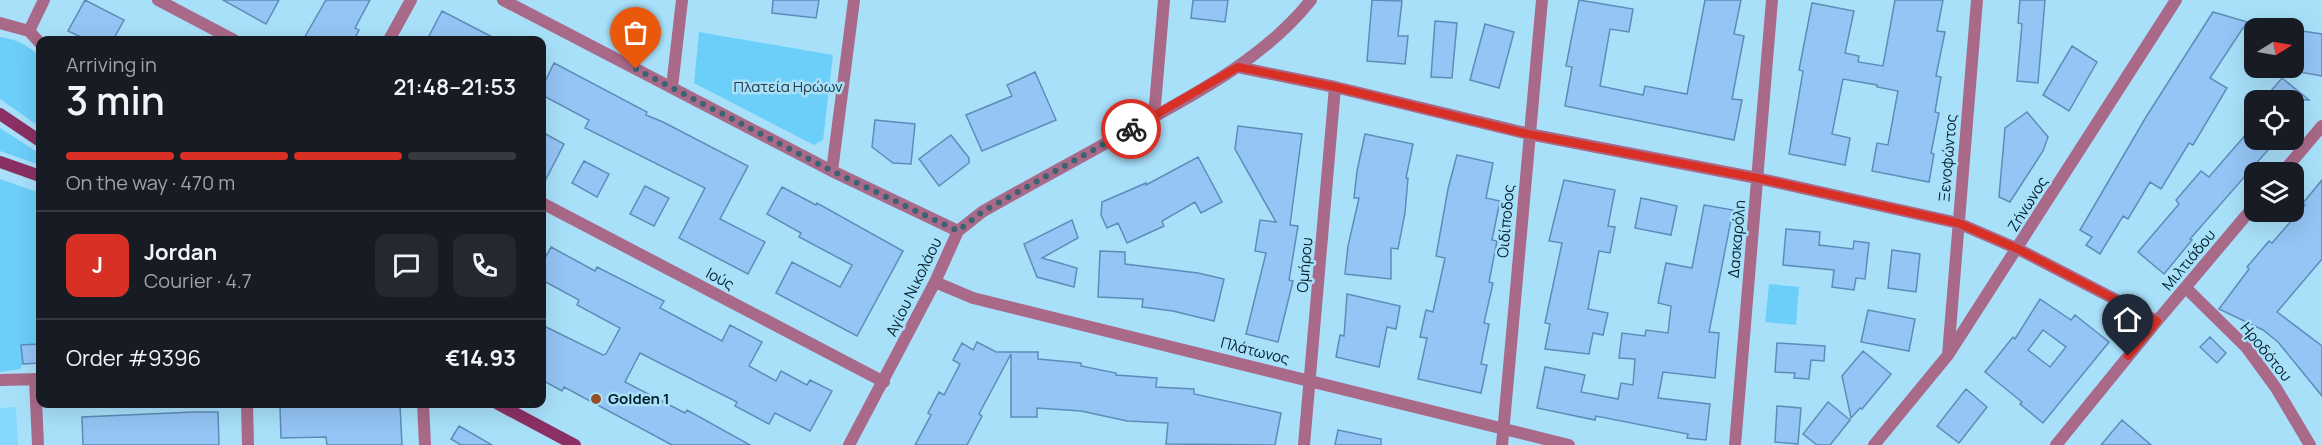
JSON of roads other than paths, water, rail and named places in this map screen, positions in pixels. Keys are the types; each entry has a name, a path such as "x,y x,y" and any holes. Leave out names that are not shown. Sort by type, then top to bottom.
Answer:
{"main road":[{"path":"0,114 36,138"},
{"path":"0,162 36,175"},
{"path":"506,408 575,445"}],"street":[{"path":"29,32 44,0"},
{"path":"158,0 226,36"},
{"path":"391,36 411,0"},
{"path":"503,0 832,171 958,231"},
{"path":"672,87 682,0"},
{"path":"832,171 854,0"},
{"path":"1154,117 1164,0"},
{"name":"Αγίου Νικολάου","path":"849,445 935,282 958,231 982,212 1154,117 1238,67 1292,23 1311,0"},
{"name":"Οιδίποδος","path":"1502,445 1528,134 1542,0"},
{"name":"Δασκαρόλη","path":"1735,445 1772,0"},
{"name":"Ξενοφώντος","path":"1948,356 1977,0"},
{"name":"Ζήνωνος","path":"1874,445 1948,356 2176,0"},
{"path":"0,23 29,32 36,39"},
{"path":"1238,67 1335,87 1528,134 1757,178 1958,223 2018,249 2157,321"},
{"name":"Ομήρου","path":"1304,445 1335,87"},
{"path":"2291,162 2322,126"},
{"name":"Ιούς","path":"546,205 884,382"},
{"name":"Μιλτιάδου","path":"2056,445 2244,218"},
{"name":"Πλάτωνος","path":"935,282 973,298 1569,445"},
{"name":"Ηροδότου","path":"2186,288 2246,347 2276,388 2310,445"},
{"path":"0,380 36,379"},
{"path":"38,408 38,445"},
{"path":"247,408 248,445"},
{"path":"423,408 425,445"}],"place":[{"name":"Golden 1","path":"596,399"}],"park label":[{"name":"Πλατεία Ηρώων","path":"788,87"}]}
